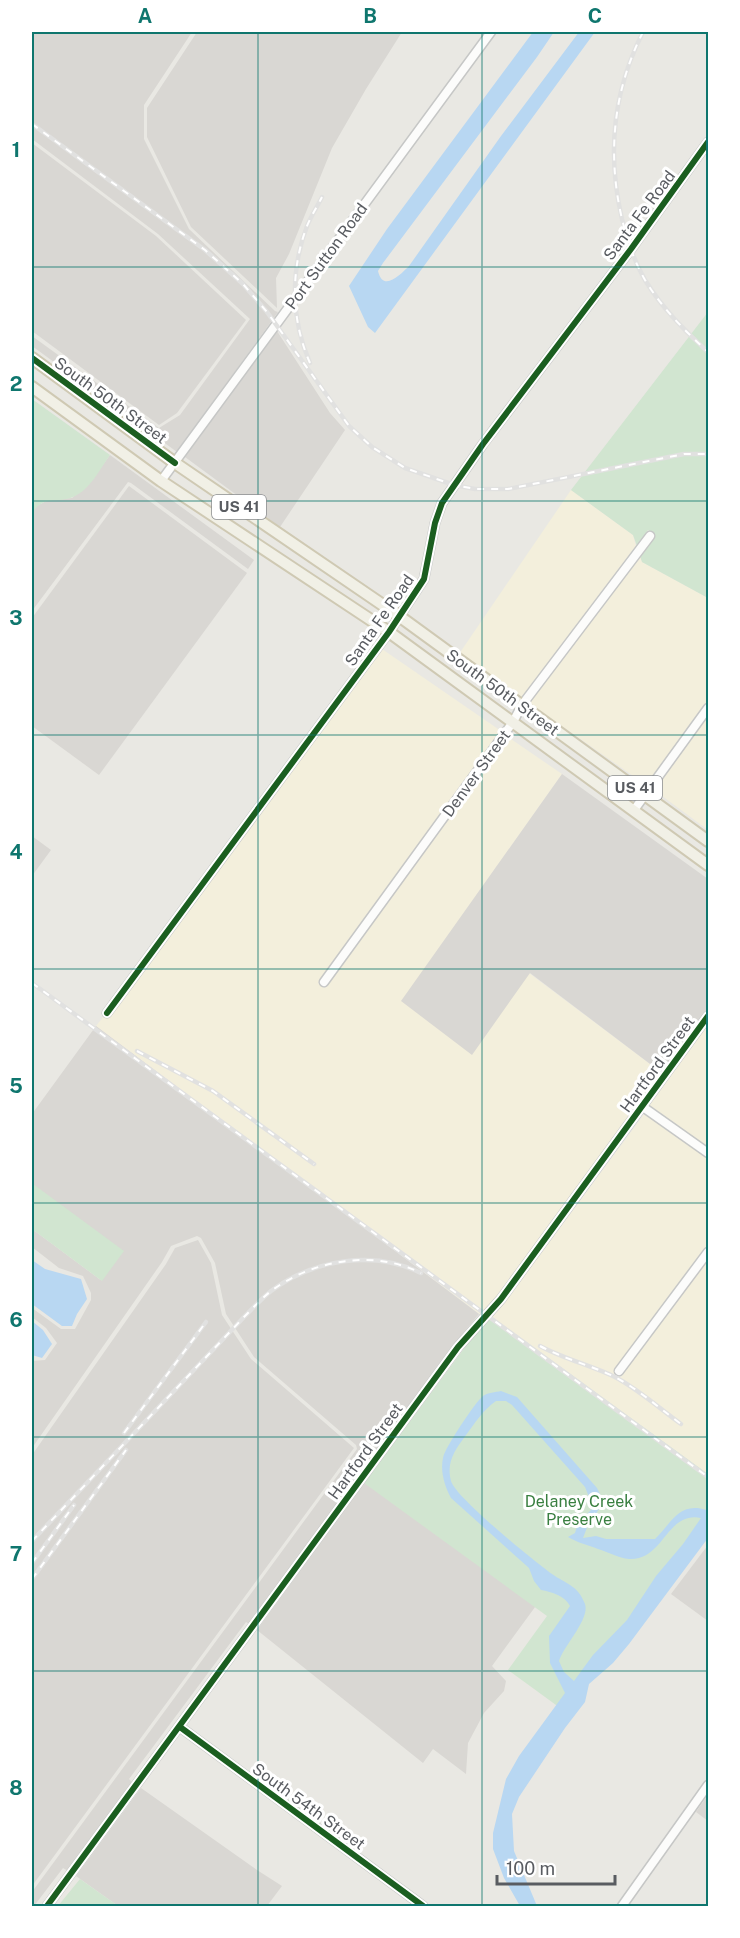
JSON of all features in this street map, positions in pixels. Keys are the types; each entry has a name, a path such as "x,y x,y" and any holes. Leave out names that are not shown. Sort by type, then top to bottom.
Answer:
{"main road":[{"name":"South 50th Street","path":"32,358 175,463 399,616 708,841"},
{"name":"South 50th Street","path":"32,387 161,481 389,632 708,865"}],"street":[{"name":"Port Sutton Road","path":"161,481 491,32"},
{"name":"Santa Fe Road","path":"107,1013 389,632 424,579 441,503 708,142"},
{"name":"Denver Street","path":"324,982 513,722 522,705 650,536"},
{"path":"634,810 708,708"},
{"name":"Hartford Street","path":"47,1906 458,1347 501,1299 708,1016"},
{"path":"643,1107 708,1154"},
{"path":"620,1371 708,1252"},
{"name":"South 54th Street","path":"180,1727 423,1906"},
{"path":"622,1906 708,1785"}],"shaded area":[{"path":"32,32 192,32 144,105 144,139 189,229 278,312 177,452 32,346 32,336 159,428 180,415 250,319 158,234 32,139"},
{"path":"197,32 402,32 332,148 289,254 276,278 277,308 191,227 147,137 147,108"},
{"path":"32,143 156,236 246,320 177,413 159,425 32,331"},
{"path":"277,331 330,413 345,430 280,527 185,457"},
{"path":"110,455 254,560 248,569 128,482 32,611 32,514 35,507 48,500 72,498 92,480"},
{"path":"129,486 247,573 99,775 32,726 32,618"},
{"path":"571,490 633,535 636,546 521,698 459,654"},
{"path":"640,556 642,562 708,598 708,700 646,785 529,703"},
{"path":"382,649 501,731 318,983 325,988 508,737 562,774 402,1001 529,973 662,1073 498,1297 481,1315 96,1026 104,1016 108,1018"},
{"path":"708,716 708,830 654,790"},
{"path":"562,774 708,879 708,1008 662,1073 530,973 472,1055 401,1001"},
{"path":"32,836 51,850 32,876"},
{"path":"708,1024 708,1148 649,1106"},
{"path":"96,1026 479,1314 454,1344 249,1624 246,1622 129,1779 133,1783 68,1871 63,1868 32,1906 32,1892 357,1449 356,1445 254,1357 226,1314 215,1263 201,1238 197,1236 171,1246 32,1448 32,1361 45,1360 57,1343 46,1328 32,1317 32,1308 61,1329 75,1329 91,1300 91,1293 83,1276 59,1268 32,1247 32,1229 102,1281 32,1185 32,1114"},
{"path":"645,1113 708,1158 708,1244 614,1372 621,1377 708,1260 708,1476 488,1321 505,1302"},
{"path":"198,1240 211,1263 222,1315 251,1359 354,1448 32,1886 32,1455 175,1248"},
{"path":"369,1476 538,1603 492,1666 506,1681 504,1691 484,1713 468,1743 466,1774 433,1749 423,1763 257,1630"},
{"path":"708,1545 708,1621 671,1594"},
{"path":"141,1788 282,1886 267,1906 118,1906 76,1876"},
{"path":"708,1795 708,1821 696,1812"}],"green space":[{"path":"708,312 708,598 642,562 640,556 655,535 648,530 637,546 633,535 571,490"},
{"path":"32,399 110,455 94,479 79,494 41,504 32,514"},
{"path":"33,1184 124,1251 102,1281 32,1229"},
{"name":"Delaney Creek Preserve","path":"489,1315 708,1474 708,1520 567,1713 508,1670 547,1616 364,1483"},
{"path":"80,1879 118,1906 58,1906"}],"water":[{"path":"533,32 554,32 383,263 378,271 384,281 392,280 409,266 501,136 579,32 595,32 375,333 368,327 349,286 387,229"},
{"path":"32,1260 45,1269 81,1279 87,1299 72,1326 62,1326 32,1304"},
{"path":"32,1321 43,1330 52,1344 42,1358 32,1355"},
{"path":"501,1391 517,1397 597,1488 604,1502 588,1525 583,1538 596,1536 606,1539 655,1539 682,1511 689,1508 707,1510 708,1508 708,1538 629,1644 613,1663 589,1684 585,1702 519,1797 512,1814 514,1851 537,1906 520,1906 504,1878 493,1849 493,1833 506,1779 519,1756 565,1693 550,1663 549,1636 570,1606 562,1597 541,1590 534,1581 529,1568 451,1498 442,1469 445,1453 474,1407 483,1396","holes":["496,1401 506,1401 585,1487 591,1502 591,1510 578,1523 575,1533 568,1537 621,1557 641,1558 658,1545 680,1522 689,1518 701,1518 656,1576 627,1620 593,1655 574,1681 564,1672 559,1661 584,1617 585,1604 579,1593 497,1529 466,1501 451,1481 451,1462 458,1446 487,1408"]}],"railway":[{"path":"643,32 633,54 619,100 614,147 617,195 629,243 641,273 674,318 708,352"},
{"path":"32,124 205,250 243,284 267,312 349,426 372,447 405,468 454,485 475,489 508,489 684,454 708,454"},
{"path":"310,363 299,330 295,278 301,243 322,197"},
{"path":"32,983 708,1477"},
{"path":"137,1051 213,1091 314,1164"},
{"path":"32,1541 271,1291 305,1272 344,1261 383,1261 421,1273"},
{"path":"124,1433 206,1322"},
{"path":"540,1346 615,1377 681,1424"},
{"path":"32,1579 126,1450"},
{"path":"32,1563 74,1505"}],"cycle path":[{"path":"107,1013 389,632 424,579 435,523 442,503 483,444 631,249 708,142"},
{"path":"32,358 175,463"},
{"path":"47,1906 458,1347 501,1299 708,1016"},
{"path":"180,1727 423,1906"}]}
